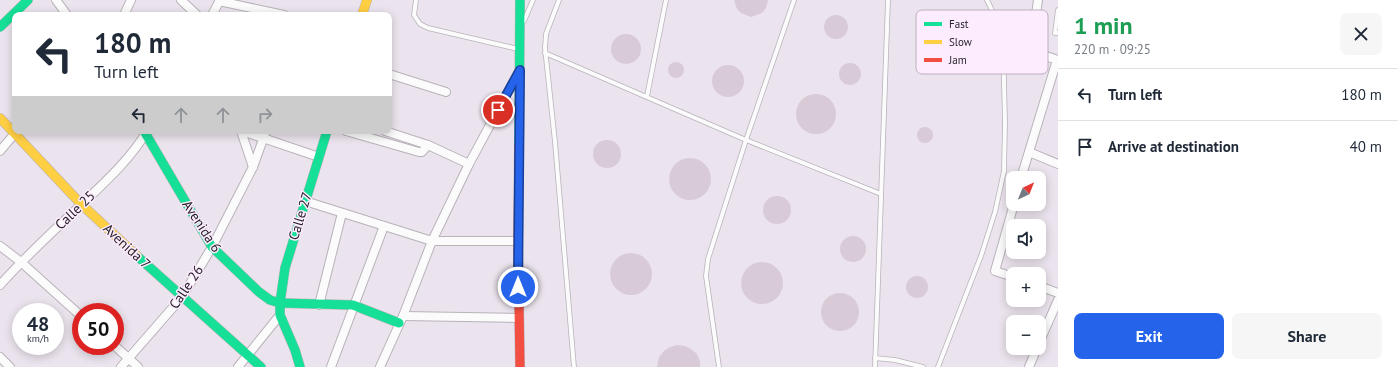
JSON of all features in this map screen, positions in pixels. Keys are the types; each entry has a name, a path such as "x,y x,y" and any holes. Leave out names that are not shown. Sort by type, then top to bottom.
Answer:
{"street":[{"path":"16,12 28,0"},
{"path":"56,0 65,12"},
{"path":"125,12 131,0"},
{"path":"181,0 194,12"},
{"path":"363,12 367,0"},
{"path":"520,0 518,241 518,318 520,367"},
{"path":"1037,10 1038,0"},
{"path":"214,12 220,1 270,12"},
{"path":"0,27 12,15"},
{"path":"1024,171 1058,60 1048,57"},
{"path":"380,367 401,320 432,241 468,164 520,70"},
{"path":"392,75 446,92"},
{"name":"Avenida 7","path":"0,118 12,128"},
{"path":"392,133 428,145 468,164"},
{"path":"0,151 14,134"},
{"name":"Avenida 7","path":"18,134 81,204 260,367"},
{"name":"Calle 25","path":"0,284 130,156 145,134"},
{"name":"Avenida 6","path":"147,134 212,247 259,292 270,300 280,303"},
{"path":"243,134 253,167"},
{"name":"Calle 27","path":"280,315 280,303 285,268 326,134"},
{"path":"356,134 419,152 424,150 428,145"},
{"path":"264,135 319,157"},
{"name":"Calle 26","path":"121,367 182,297 212,247 253,167 264,135"},
{"path":"1029,152 1058,164"},
{"path":"305,201 432,241 518,241"},
{"path":"1006,275 995,271 1012,211"},
{"path":"319,305 342,213"},
{"path":"331,367 353,305 384,226"},
{"path":"0,246 21,262 72,308"},
{"path":"1046,289 1058,293"},
{"path":"1046,327 1058,300"},
{"path":"280,303 353,305 401,320 518,318"},
{"path":"238,367 280,315 295,350 300,367"},
{"path":"124,355 138,367"},
{"path":"1029,367 1034,355"},
{"path":"0,357 10,367"}],"lane":[{"path":"416,0 414,15 420,24 428,28 519,49"},
{"path":"520,28 533,0"},
{"path":"559,0 546,34 545,53 555,142 574,367"},
{"path":"647,96 666,0"},
{"path":"718,367 706,276 708,259 746,140 794,0"},
{"path":"875,367 888,0"},
{"path":"987,0 992,10"},
{"path":"1058,10 1055,33 1058,33"},
{"path":"545,53 746,140 881,194"},
{"path":"938,367 981,256 995,212 1004,171 1004,74"},
{"path":"875,358 895,360 923,367"}],"building":[{"path":"734,0 768,0 766,8 762,13 751,17 741,13 737,9"},
{"path":"836,15 845,18 848,27 845,36 836,39 827,36 824,27 827,18"},
{"path":"626,34 636,39 641,49 636,59 626,64 616,59 611,49 616,39"},
{"path":"673,62 679,62 684,67 682,76 679,78 673,78 668,73 668,67"},
{"path":"846,63 854,63 861,70 861,78 854,85 846,85 839,78 839,70"},
{"path":"725,65 731,65 741,72 744,81 743,87 737,94 731,97 725,97 715,90 712,84 712,78 719,68"},
{"path":"820,94 827,97 833,103 836,114 835,122 827,131 820,134 812,134 805,131 797,122 796,110 799,103 808,95"},
{"path":"925,127 932,132 933,135 928,142 925,143 918,138 917,135 922,128"},
{"path":"607,140 617,144 621,154 617,164 607,168 597,164 593,154 597,144"},
{"path":"690,158 705,164 711,179 705,194 690,200 675,194 669,179 675,164"},
{"path":"777,196 787,200 791,210 787,220 777,224 767,220 763,210 767,200"},
{"path":"853,236 862,240 866,249 862,258 853,262 844,258 840,249 844,240"},
{"path":"627,253 635,253 643,256 649,262 652,274 649,286 643,292 635,295 627,295 619,292 613,286 610,278 610,270 613,262 619,256"},
{"path":"758,262 766,262 774,265 780,271 783,283 780,295 774,301 766,304 758,304 750,301 744,295 741,287 741,279 744,271 750,265"},
{"path":"917,276 925,279 928,287 925,295 917,298 909,295 906,287 909,279"},
{"path":"836,293 844,293 851,296 856,301 859,312 856,323 851,328 844,331 836,331 829,328 824,323 821,316 821,308 824,301 829,296"},
{"path":"677,345 685,346 697,354 700,361 700,367 657,367 659,357 664,351"}],"traffic: fast":[{"path":"16,12 28,0"},
{"path":"519,144 520,0"},
{"path":"0,27 12,15"},
{"path":"146,134 212,247 259,292 270,300 280,303 353,305 399,323"},
{"path":"300,367 295,350 280,315 280,303 285,268 326,134"},
{"path":"137,256 261,367"}],"traffic: slow":[{"path":"363,12 367,0"},
{"path":"0,118 12,131"},
{"path":"15,134 81,204 137,256"}],"traffic: jam":[{"path":"519,144 518,241 520,367"}],"route":[{"path":"498,110 520,70 518,287"}]}
